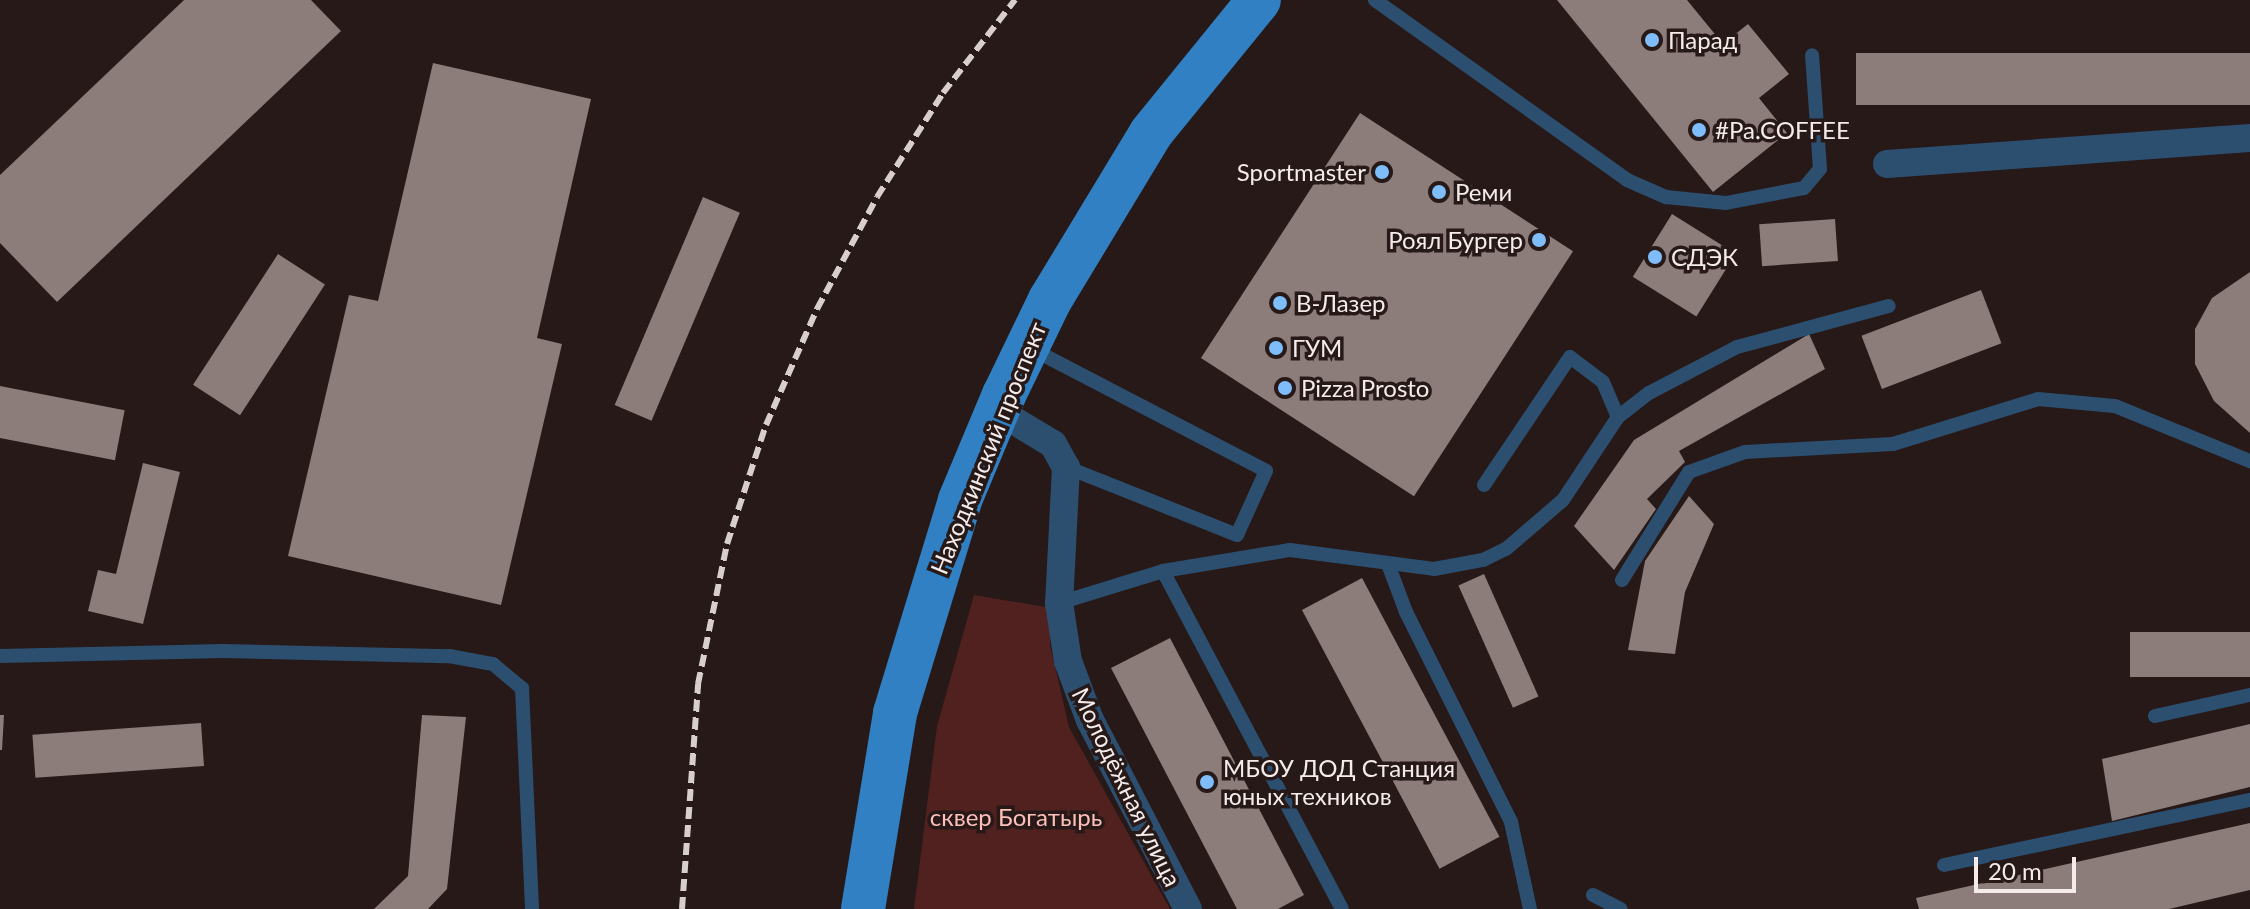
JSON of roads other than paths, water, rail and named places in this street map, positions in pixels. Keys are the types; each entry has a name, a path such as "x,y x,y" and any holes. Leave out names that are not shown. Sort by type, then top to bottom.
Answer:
{"main road":[{"name":"Находкинский проспект","path":"863,909 871,834 898,699 926,600 998,411 1027,346 1151,133 1259,0"}],"street":[{"path":"1887,164 2250,138"},
{"path":"998,411 1053,444 1066,467"},
{"name":"Молодёжная улица","path":"1066,467 1059,603 1068,661 1090,720 1188,909"}],"lane":[{"path":"1375,0 1627,180 1666,197 1726,203 1804,188 1820,169 1812,55"},
{"path":"1059,603 1163,571 1290,550 1388,564 1460,566 1506,549 1563,500 1618,417 1649,393 1737,347 1889,306"},
{"path":"1027,346 1266,471 1237,535 1066,467"},
{"path":"1484,485 1546,387 1570,357 1603,382 1618,417"},
{"path":"1622,580 1689,472 1745,452 1803,445 1893,444 2038,399 2115,406 2250,461"},
{"path":"1388,564 1406,612 1511,822 1530,909"},
{"path":"1163,571 1342,909"},
{"path":"0,656 223,651 449,656 493,664 522,688 532,909"},
{"path":"2155,716 2250,695"},
{"path":"1944,865 2250,800"},
{"path":"1593,895 1621,909"}],"railway":[{"path":"682,909 698,684 727,544 766,425 817,309 877,197 943,93 1015,0"}],"place":[{"name":"Парад","path":"1652,40"},
{"name":"#Pa.COFFEE","path":"1699,130"},
{"name":"Sportmaster","path":"1382,172"},
{"name":"Реми","path":"1439,192"},
{"name":"Роял Бургер","path":"1539,240"},
{"name":"СДЭК","path":"1655,257"},
{"name":"В-Лазер","path":"1280,303"},
{"name":"ГУМ","path":"1276,348"},
{"name":"Pizza Prosto","path":"1285,388"},
{"name":"МБОУ ДОД Станция юных техников","path":"1207,782"}],"park label":[{"name":"сквер Богатырь","path":"1016,817"}]}
